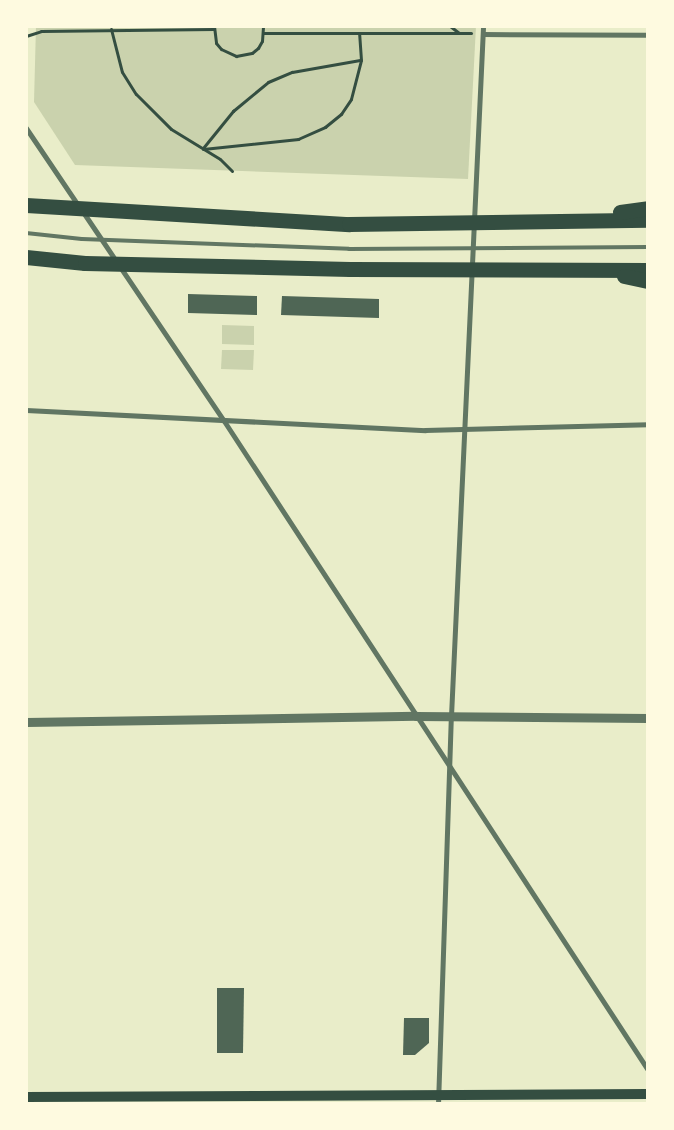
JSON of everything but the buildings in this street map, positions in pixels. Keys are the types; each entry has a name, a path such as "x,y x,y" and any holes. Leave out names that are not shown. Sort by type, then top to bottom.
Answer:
{"highway":[{"path":"26,205 349,224 648,220"},
{"path":"569,220 648,208"},
{"path":"26,257 85,263 350,269 648,270"},
{"path":"586,269 648,281"}],"main road":[{"path":"26,1098 438,1099 648,1094"}],"street":[{"path":"438,1099 451,716 483,26"},
{"path":"483,34 648,35"},
{"path":"26,128 224,421 648,1070"},
{"path":"26,410 224,421 465,431 648,424"},
{"path":"26,722 416,716 648,718"}],"lane":[{"path":"26,233 82,238 350,249 648,247"}],"path":[{"path":"26,36 41,31 214,28 216,43 221,49 236,56 252,53 262,41 263,26"},
{"path":"450,26 459,33"},
{"path":"111,29 122,72 136,94 171,129 203,149 232,171"},
{"path":"264,32 483,34"},
{"path":"203,149 298,139 326,127 341,114 351,99 361,60 359,33"},
{"path":"203,149 233,111 268,82 292,72 361,60"}],"green space":[{"path":"36,26 476,26 468,179 75,165 34,102"},
{"path":"222,325 254,326 254,345 222,344"},
{"path":"222,350 254,350 253,370 221,369"}]}
